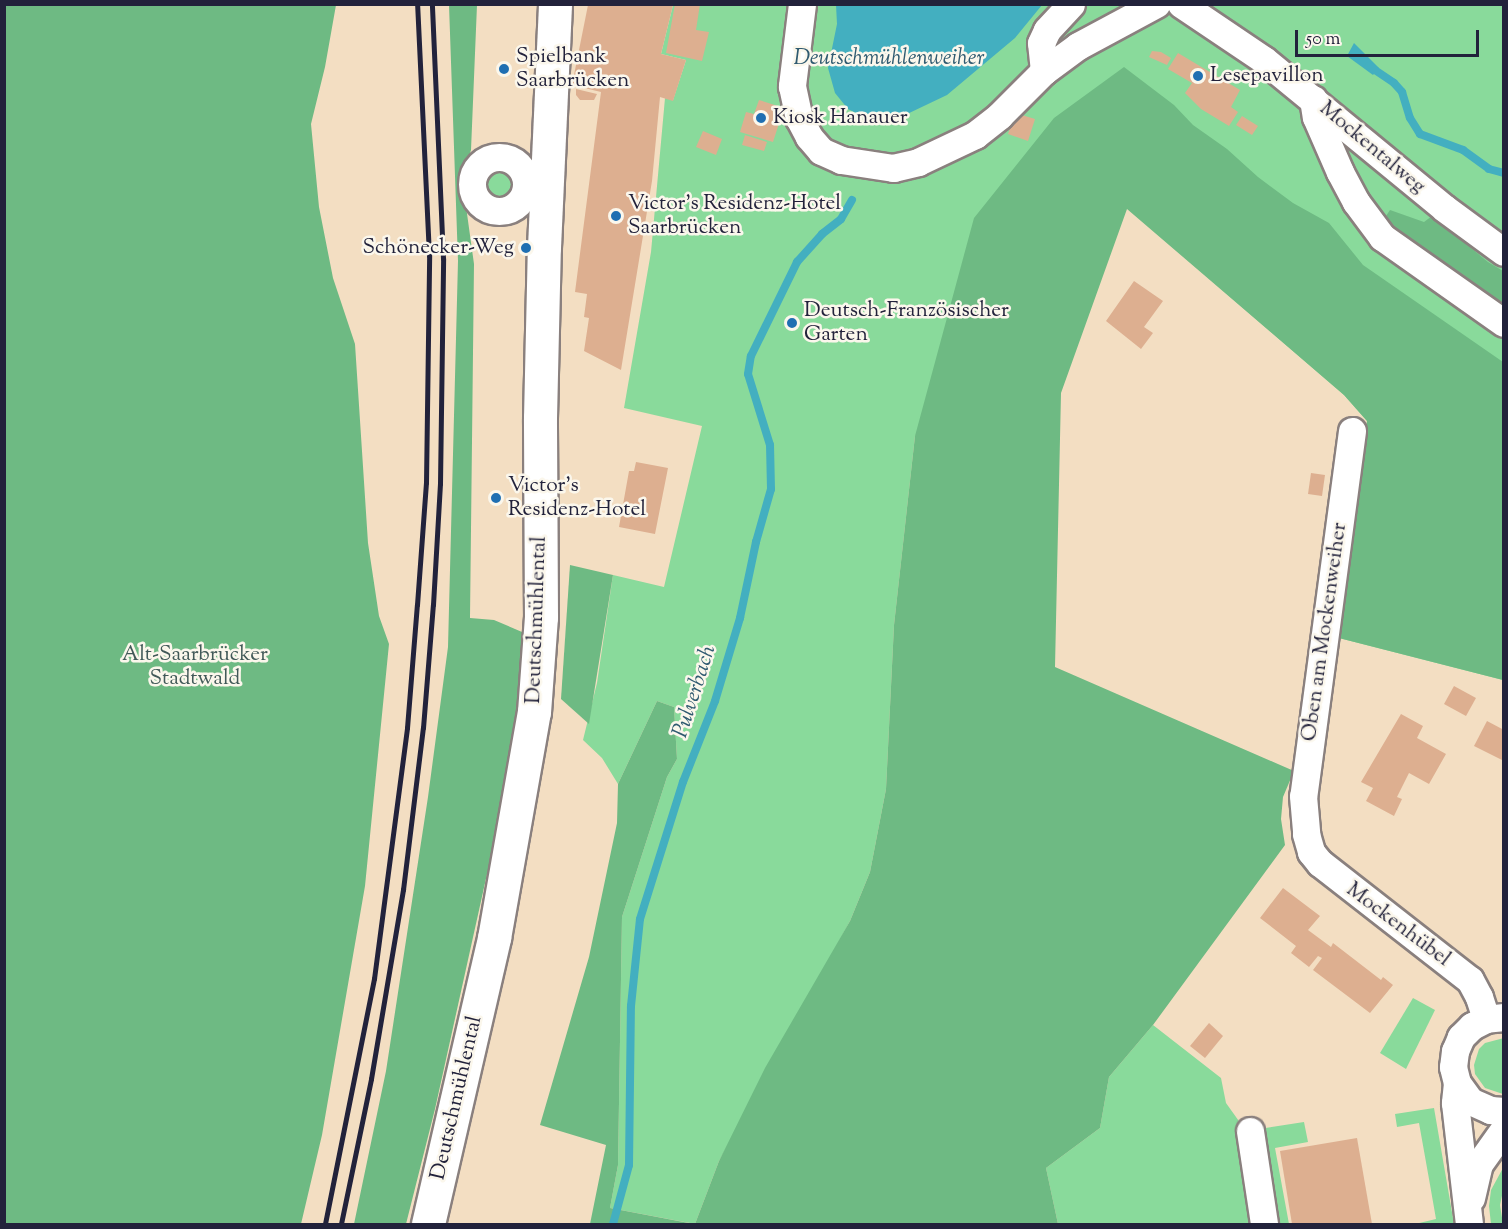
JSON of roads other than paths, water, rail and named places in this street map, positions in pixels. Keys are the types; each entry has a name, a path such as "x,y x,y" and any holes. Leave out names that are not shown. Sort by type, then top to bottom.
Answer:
{"main road":[{"name":"Deutschmühlental","path":"428,1224 494,938 534,712 541,617 540,418 543,270 555,4"}],"street":[{"path":"802,4 793,94 799,118 809,137 821,151 841,160 893,168 918,162 975,135 999,116 1044,71 1078,46 1156,4"},
{"path":"1044,71 1041,43 1047,30 1071,4"},
{"name":"Mockentalweg","path":"1181,4 1264,60 1444,208 1503,252"},
{"path":"1313,99 1316,117 1340,172 1356,202 1382,237 1503,323"},
{"name":"Oben am Mockenweiher","path":"1306,834 1303,796 1352,431"},
{"name":"Mockenhübel","path":"1306,834 1311,852 1320,864 1470,980 1479,997 1495,1018"},
{"path":"1495,1018 1472,1026 1461,1037 1455,1051 1453,1067 1457,1083 1463,1093 1480,1106 1503,1111"},
{"path":"1457,1083 1455,1104 1468,1219"},
{"path":"1468,1219 1479,1164 1503,1128"},
{"path":"1250,1131 1264,1224"}],"water":[{"name":"Deutschmühlenweiher","path":"836,4 1042,5 1015,38 947,95 905,115 872,121 848,109 835,93 828,68 837,24"},
{"path":"1354,43 1379,68 1373,75 1347,56"}],"waterway":[{"path":"1369,66 1394,83 1402,92 1410,118 1420,134 1463,150 1489,169 1504,173"},
{"name":"Pulverbach","path":"613,1224 629,1165 631,1006 640,919 683,782 715,701 740,618 756,542 771,489 770,445 748,374 751,356 797,262 822,234 841,219 852,200"}],"railway":[{"path":"325,1224 374,979 407,728 417,605 426,483 429,256 417,4"},
{"path":"341,1224 371,1079 403,890 423,728 433,605 440,484 443,259 432,4"}],"place":[{"name":"Spielbank Saarbrücken","path":"504,69"},
{"name":"Lesepavillon","path":"1198,76"},
{"name":"Kiosk Hanauer","path":"761,118"},
{"name":"Victor’s Residenz-Hotel Saarbrücken","path":"616,216"},
{"name":"Schönecker-Weg","path":"526,248"},
{"name":"Deutsch-Französischer Garten","path":"792,323"},
{"name":"Victor's Residenz-Hotel","path":"496,498"}],"park label":[{"name":"Alt-Saarbrücker Stadtwald","path":"195,667"}]}
